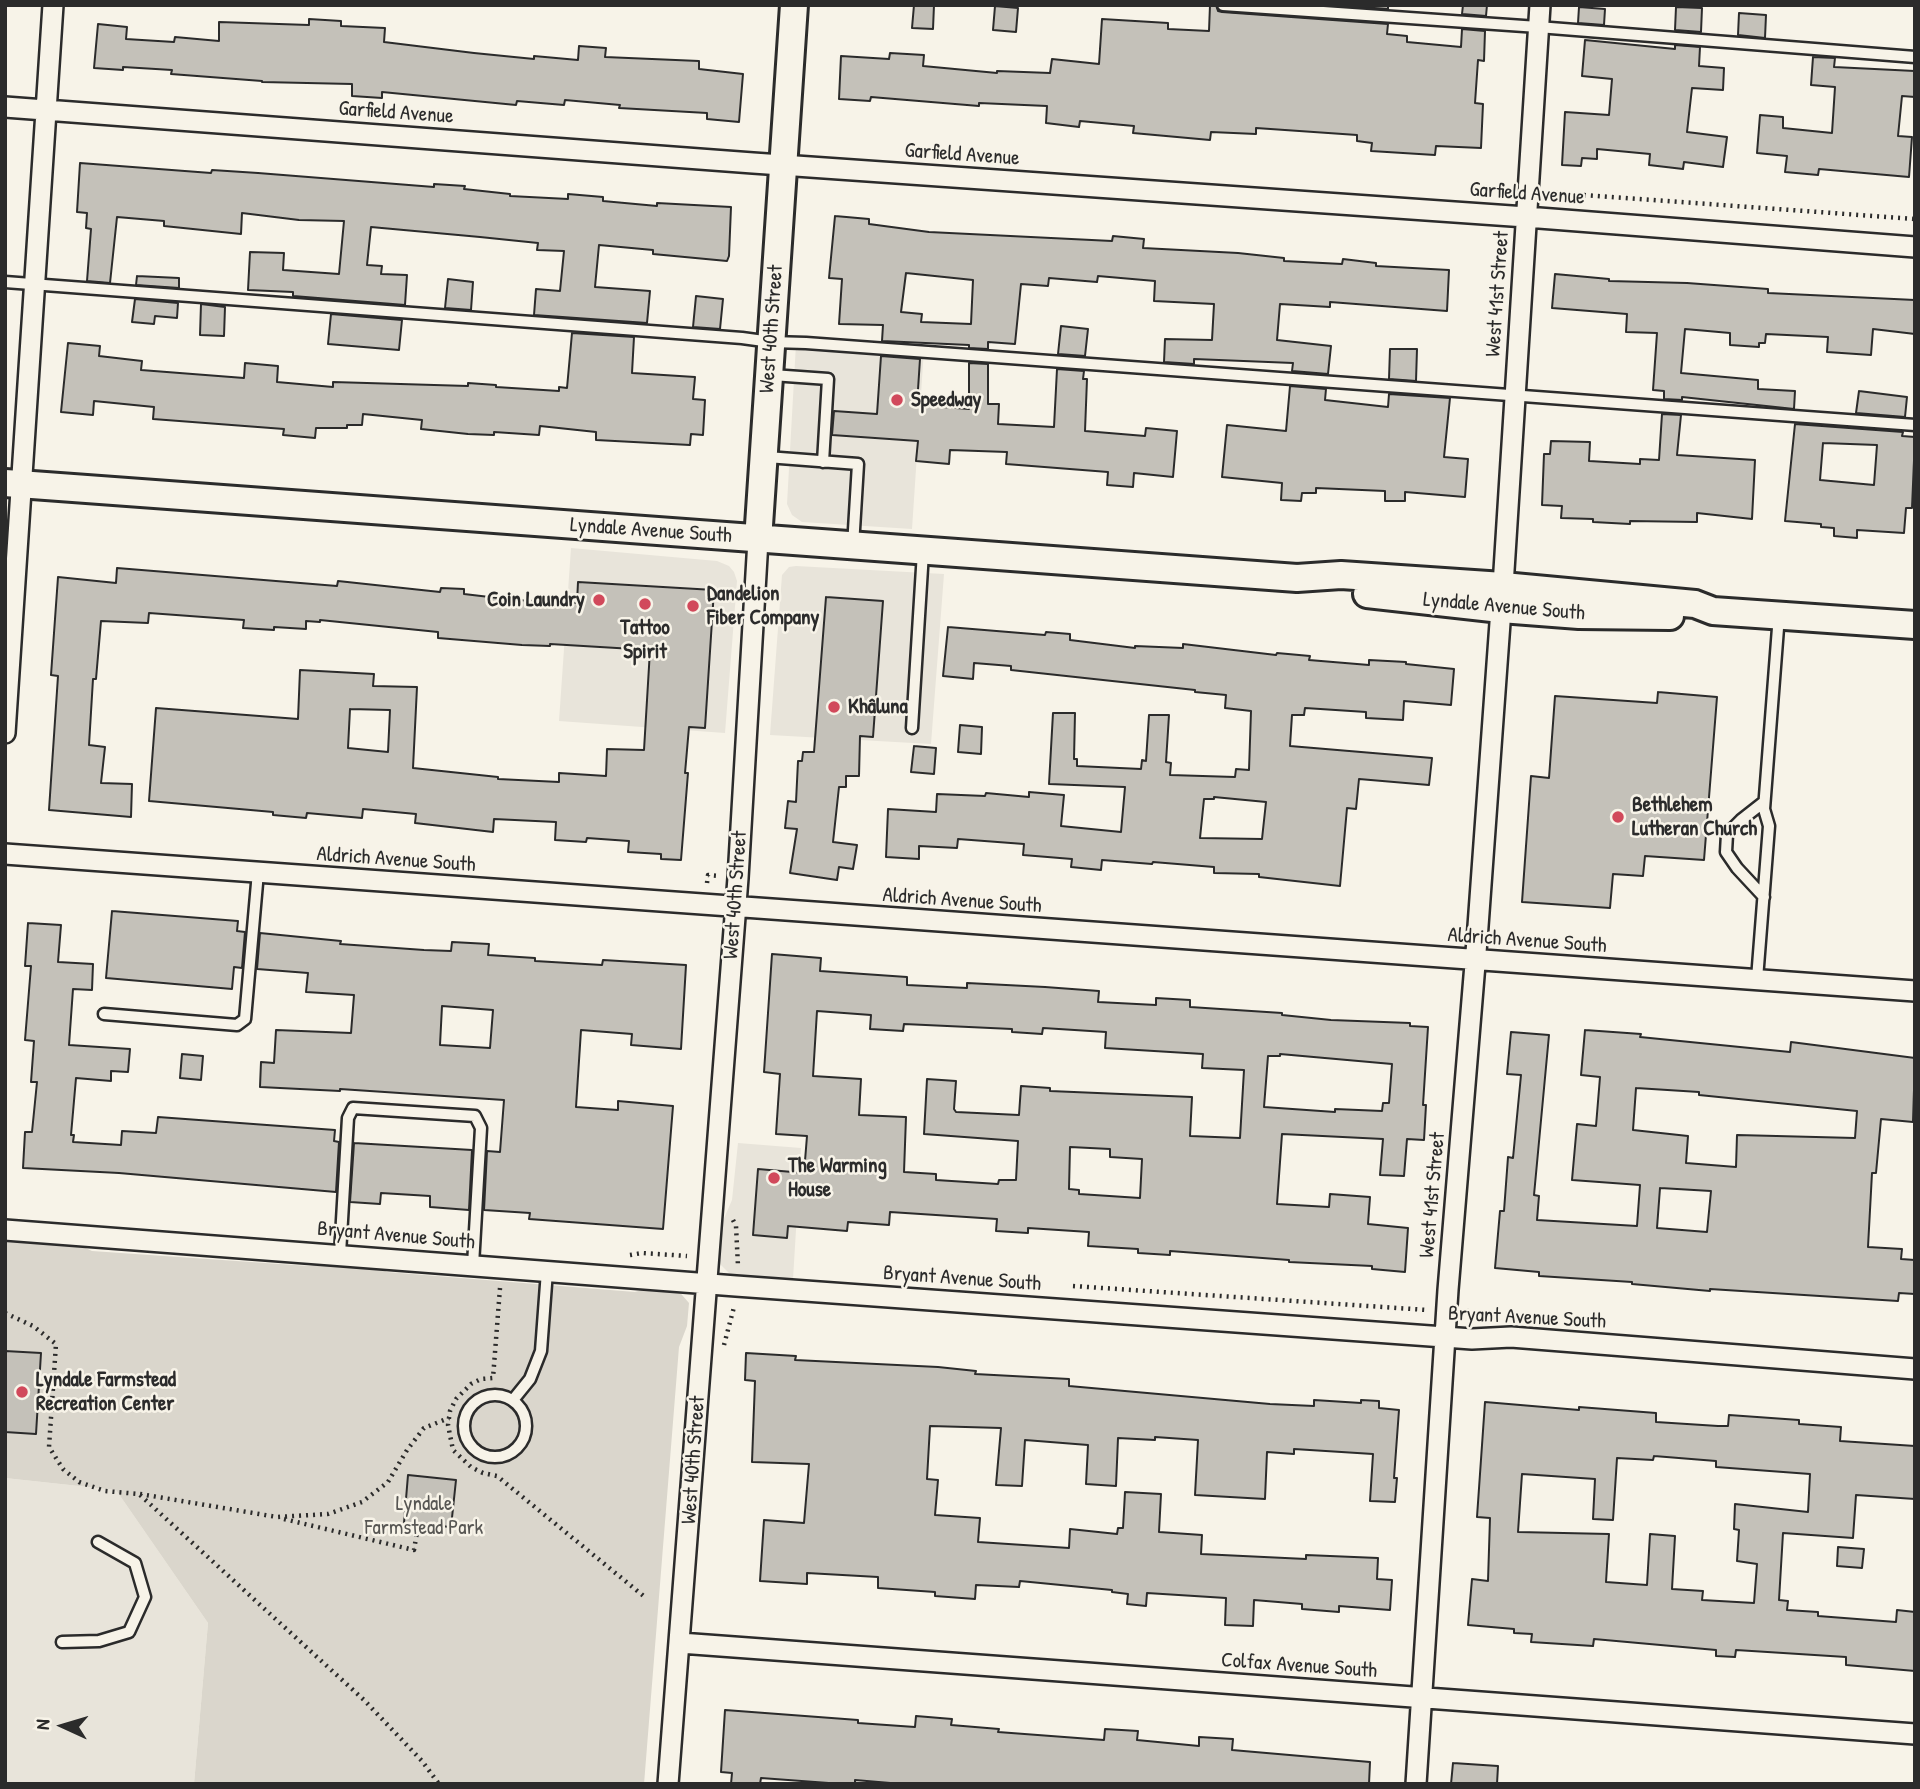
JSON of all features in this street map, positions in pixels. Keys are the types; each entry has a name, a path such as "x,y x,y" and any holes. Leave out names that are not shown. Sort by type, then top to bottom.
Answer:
{"main road":[{"name":"West 40th Street","path":"758,540 794,5"},
{"name":"Lyndale Avenue South","path":"14,484 1297,578 1341,575 1502,598 1681,602 1713,611 1915,625"}],"street":[{"path":"5,733 14,484 36,285 53,5"},
{"name":"West 41st Street","path":"1416,1784 1445,1337 1502,598 1540,5"},
{"name":"Garfield Avenue","path":"5,107 1915,247"},
{"name":"West 40th Street","path":"668,1784 736,907 758,540"},
{"name":"Aldrich Avenue South","path":"5,854 1915,991"},
{"name":"Bryant Avenue South","path":"5,1230 707,1284 1472,1339 1511,1338 1915,1369"},
{"name":"Colfax Avenue South","path":"680,1643 1915,1734"}],"lane":[{"path":"1223,5 1915,57"},
{"path":"5,282 771,342 806,342 1915,425"},
{"path":"769,375 828,379 823,462"},
{"path":"764,456 858,464 853,546"},
{"path":"912,728 923,552"},
{"path":"1757,979 1769,826 1764,802 1779,615"},
{"path":"1764,802 1727,834 1726,852 1764,897"},
{"path":"104,1013 237,1025 245,1019 258,872"},
{"path":"340,1254 348,1118 353,1108 475,1116 481,1128 473,1265"},
{"path":"513,1400 530,1379 541,1351 547,1271"},
{"path":"500,1395 513,1400 522,1410 527,1424 524,1438 516,1450 504,1457 490,1457 477,1452 468,1441 464,1428 466,1415 474,1403 486,1396 500,1395"},
{"path":"62,1643 99,1641 129,1632 145,1597 135,1563 98,1542"}],"path":[{"path":"1551,198 1556,193 1915,219"},
{"path":"706,884 708,875"},
{"path":"500,1287 493,1378 481,1379 464,1390 450,1411 453,1450 461,1460 483,1473 497,1476 646,1598"},
{"path":"5,1313 33,1326 56,1344 50,1447 64,1469 79,1482 104,1491 139,1494 276,1517 414,1550 418,1532"},
{"path":"276,1517 328,1514 362,1502 388,1482 424,1428 449,1418"},
{"path":"139,1494 364,1700 422,1761 439,1784"}],"shaded area":[{"path":"796,344 924,349 912,529 802,522 792,515 787,504"},
{"path":"571,548 717,561 729,566 734,572 737,581 725,733 559,721"},
{"path":"789,567 944,574 931,744 770,735 782,575"},
{"path":"738,1143 801,1148 793,1279 731,1275 719,1263 722,1223 732,1200"},
{"path":"5,1478 116,1490 208,1623 194,1784 5,1784"}],"green space":[{"name":"Lyndale Farmstead Park","path":"5,1242 77,1244 92,1251 309,1266 328,1262 374,1266 387,1272 635,1292 656,1286 676,1288 689,1303 687,1326 679,1347 644,1784 194,1784 208,1623 116,1490 5,1478"}],"building":[{"path":"914,5 934,5 933,29 912,28"},
{"path":"1210,5 1216,5 1218,11 1222,12 1388,24 1387,34 1407,36 1407,42 1461,47 1462,29 1485,31 1484,61 1478,60 1475,103 1483,104 1481,148 1436,146 1435,155 1371,151 1372,143 1357,141 1357,135 1256,128 1256,134 1211,132 1210,140 1133,133 1134,126 1080,121 1079,127 1046,123 1047,106 979,103 979,106 871,97 870,101 839,99 841,56 889,59 890,53 924,55 923,66 997,73 1050,73 1052,59 1099,64 1102,19 1168,23 1168,29 1209,31"},
{"path":"1333,5 1388,5 1388,9"},
{"path":"1463,5 1487,5 1486,16 1462,14"},
{"path":"995,6 1018,8 1016,32 993,30"},
{"path":"1579,7 1605,9 1604,25 1578,23"},
{"path":"1676,7 1702,8 1701,32 1675,30"},
{"path":"1739,13 1766,15 1765,38 1738,35"},
{"path":"309,19 341,21 341,26 385,28 384,42 474,53 578,60 579,46 606,48 605,57 699,61 699,69 743,74 739,122 707,119 707,113 619,108 620,105 565,100 564,105 517,101 516,105 382,92 382,98 352,96 352,84 262,82 171,74 172,70 94,68 98,24 127,27 126,39 174,42 175,37 219,41 219,22 309,25"},
{"path":"1585,40 1675,49 1675,45 1700,47 1699,66 1724,68 1723,90 1692,88 1687,132 1727,137 1723,167 1684,162 1683,169 1649,165 1650,154 1597,149 1597,159 1582,158 1581,166 1562,165 1565,112 1609,115 1612,79 1582,76"},
{"path":"1813,57 1835,58 1834,67 1915,71 1915,97 1902,96 1898,136 1912,137 1909,177 1819,169 1818,175 1785,172 1787,156 1757,153 1760,115 1783,117 1783,128 1832,133 1835,87 1811,85"},
{"path":"80,163 434,187 434,184 465,186 464,189 510,196 568,199 568,194 603,197 603,201 657,206 657,203 731,207 729,256 727,261 653,254 653,250 599,245 595,287 650,291 647,323 534,315 536,289 560,291 564,251 537,250 538,243 371,227 367,265 382,266 381,274 407,275 405,305 293,296 293,292 248,290 250,252 284,253 283,270 339,274 344,221 299,220 242,213 241,234 164,226 164,221 117,217 110,283 87,281 91,229 86,228 87,213 77,212"},
{"path":"835,216 869,219 869,224 929,232 1112,241 1113,236 1144,239 1143,248 1238,253 1284,258 1284,261 1342,264 1343,259 1376,263 1376,266 1449,270 1447,311 1330,302 1330,307 1280,304 1277,340 1331,346 1328,374 1292,371 1293,363 1194,359 1194,364 1164,362 1165,339 1212,340 1214,304 1154,301 1155,281 1098,276 1097,282 1049,278 1048,286 1021,284 1015,344 988,342 988,349 969,348 969,345 882,341 883,325 839,324 842,279 829,278","holes":["906,273 973,280 971,324 921,322 922,314 901,312"]},
{"path":"1555,274 1609,281 1768,289 1768,293 1915,300 1915,334 1873,329 1871,355 1827,352 1828,337 1766,334 1765,343 1759,343 1759,347 1730,345 1730,333 1685,329 1681,373 1758,380 1758,389 1795,391 1794,409 1682,397 1682,400 1664,399 1664,391 1653,390 1657,333 1626,332 1627,314 1552,308"},
{"path":"137,276 179,278 179,288 136,285"},
{"path":"448,279 473,282 471,310 445,308"},
{"path":"696,296 723,299 720,329 693,327"},
{"path":"135,299 178,303 177,318 155,316 154,324 132,322"},
{"path":"201,304 225,307 224,336 200,335"},
{"path":"331,314 402,320 399,350 328,344"},
{"path":"1061,326 1088,329 1085,356 1058,354"},
{"path":"572,333 634,337 632,373 695,377 693,399 705,400 703,435 691,434 690,445 596,440 596,432 540,426 539,435 494,432 494,435 468,434 421,429 422,420 363,414 362,425 316,428 315,438 283,435 284,429 153,419 154,407 94,401 93,415 61,412 68,343 100,346 99,356 142,361 141,370 244,378 245,363 278,366 277,382 333,387 333,382 468,386 468,383 559,391 559,387 567,388"},
{"path":"1390,349 1417,349 1416,381 1389,379"},
{"path":"881,356 920,359 917,405 969,409 969,363 988,364 988,404 999,404 998,424 1054,427 1057,369 1084,371 1083,379 1087,379 1085,431 1145,436 1146,428 1177,431 1173,477 1134,473 1133,487 1107,485 1108,472 1006,464 1007,452 950,450 949,464 916,461 918,441 832,435 834,411 877,414"},
{"path":"1290,386 1326,389 1325,400 1388,407 1389,394 1450,398 1444,457 1468,459 1465,497 1405,492 1405,501 1385,501 1385,491 1316,488 1316,493 1302,493 1301,501 1281,500 1282,483 1222,477 1227,425 1286,431"},
{"path":"1859,391 1907,397 1905,417 1856,413"},
{"path":"1662,414 1681,415 1677,455 1755,460 1752,519 1697,513 1697,522 1593,522 1593,519 1561,518 1562,506 1542,505 1544,454 1550,454 1551,441 1590,442 1589,461 1640,464 1640,459 1659,460"},
{"path":"1795,424 1903,432 1902,436 1915,437 1912,508 1906,508 1904,533 1857,530 1857,538 1834,536 1834,528 1821,527 1821,524 1785,521","holes":["1823,443 1877,445 1874,485 1820,480"]},
{"path":"117,568 337,586 338,581 440,592 441,588 464,589 464,594 577,603 578,582 714,590 705,728 689,727 681,860 661,859 661,854 628,852 629,841 587,838 586,842 555,840 556,822 494,819 493,832 415,823 416,814 363,809 362,818 307,813 306,818 273,815 273,812 149,801 156,708 298,719 300,670 374,674 373,686 417,687 413,768 498,779 559,782 559,773 606,776 607,749 644,750 650,650 522,645 438,638 438,632 320,620 306,621 306,629 274,627 274,630 243,628 244,620 149,613 148,623 101,621 96,679 93,679 89,745 105,747 101,783 132,784 131,817 49,810 58,676 51,675 58,577 116,583","holes":["350,709 390,710 388,752 348,748"]},
{"path":"826,597 883,601 873,737 860,736 859,776 846,776 846,787 839,787 833,842 857,845 853,869 839,867 837,880 790,873 797,829 785,828 788,801 796,802 798,761 802,761 803,752 814,752"},
{"path":"948,627 1045,635 1046,632 1070,634 1070,640 1135,648 1183,648 1183,644 1276,655 1310,656 1309,660 1369,665 1369,660 1406,662 1454,669 1451,705 1404,701 1403,720 1366,718 1366,712 1305,708 1304,715 1292,715 1290,746 1432,758 1429,785 1359,779 1356,809 1347,808 1340,886 1259,877 1259,874 1214,873 1214,867 1153,862 1102,860 1101,870 1071,867 1072,859 1023,855 1024,844 958,839 957,848 919,846 919,859 886,857 888,809 936,812 937,794 985,796 986,793 1029,797 1029,792 1064,795 1061,826 1121,832 1125,787 1049,784 1053,713 1075,713 1074,759 1077,759 1077,766 1141,769 1142,760 1146,761 1149,715 1169,715 1166,762 1171,763 1170,775 1235,777 1236,769 1249,770 1251,711 1225,708 1226,695 1011,670 1011,666 974,663 973,679 943,676","holes":["1214,797 1266,802 1262,839 1200,838 1204,799"]},
{"name":"Bethlehem Lutheran Church","path":"1658,692 1717,697 1704,860 1645,856 1643,876 1613,874 1610,908 1522,902 1531,776 1549,778 1555,696 1657,703"},
{"path":"960,725 982,727 981,754 958,752"},
{"path":"914,746 936,748 934,774 911,772"},
{"path":"112,911 238,921 237,931 245,932 242,968 234,967 232,989 106,978"},
{"path":"28,923 61,925 58,962 93,964 92,990 73,989 69,1045 130,1049 128,1072 111,1071 111,1081 76,1078 71,1135 74,1135 73,1142 121,1145 122,1131 156,1133 158,1117 335,1130 334,1141 339,1142 336,1192 119,1173 23,1168 25,1132 32,1132 37,1082 31,1082 34,1041 25,1040 31,966 25,966"},
{"path":"260,933 341,941 340,944 424,950 451,951 452,942 489,944 488,955 535,958 535,961 602,965 603,960 686,965 681,1049 631,1045 632,1034 581,1030 576,1107 618,1110 618,1101 673,1106 663,1229 529,1219 530,1213 484,1210 487,1151 500,1152 504,1100 340,1089 260,1087 261,1062 274,1063 276,1030 351,1033 354,995 306,992 308,973 257,969","holes":["442,1006 493,1010 490,1048 440,1045"]},
{"path":"772,954 821,958 820,971 907,977 907,985 967,988 967,983 1099,991 1098,1002 1156,1005 1156,998 1190,1000 1190,1007 1282,1013 1331,1020 1410,1023 1410,1026 1428,1027 1423,1105 1426,1105 1424,1140 1407,1139 1404,1176 1380,1175 1383,1139 1282,1134 1277,1204 1329,1207 1330,1194 1370,1197 1368,1224 1408,1228 1405,1272 1372,1269 1372,1266 1289,1262 1170,1251 1170,1255 1138,1253 1138,1249 1088,1246 1089,1232 1028,1228 1028,1233 996,1231 997,1219 890,1212 889,1225 848,1222 847,1231 788,1226 787,1238 753,1235 758,1169 804,1173 807,1136 776,1134 780,1074 764,1072","holes":["817,1011 871,1015 870,1029 903,1031 904,1024 1012,1029 1012,1032 1042,1034 1043,1028 1106,1032 1105,1048 1203,1054 1202,1068 1244,1070 1240,1138 1190,1136 1192,1097 1050,1091 1050,1088 1021,1086 1019,1115 956,1112 956,1081 927,1079 924,1134 1018,1141 1016,1180 999,1180 998,1184 936,1180 936,1174 904,1172 906,1117 859,1115 861,1079 813,1076","1280,1054 1392,1064 1389,1103 1383,1103 1382,1111 1335,1109 1335,1112 1264,1107 1268,1056","1070,1147 1110,1149 1110,1157 1142,1159 1140,1198 1079,1194 1079,1190 1069,1189"]},
{"path":"1585,1030 1790,1052 1791,1042 1915,1058 1913,1122 1881,1119 1876,1173 1872,1173 1868,1247 1902,1249 1901,1259 1915,1260 1915,1294 1899,1293 1898,1301 1710,1291 1632,1282 1539,1276 1539,1272 1495,1268 1500,1211 1504,1211 1508,1157 1513,1158 1521,1075 1507,1074 1511,1032 1549,1035 1534,1195 1539,1196 1537,1220 1637,1226 1640,1185 1572,1180 1577,1124 1596,1126 1600,1077 1581,1075","holes":["1636,1088 1699,1092 1699,1095 1857,1111 1855,1138 1737,1135 1736,1167 1686,1163 1688,1136 1633,1130","1660,1188 1711,1191 1707,1232 1657,1228"]},
{"path":"182,1054 203,1056 201,1080 180,1078"},
{"path":"354,1143 472,1150 469,1210 430,1207 430,1196 381,1193 380,1204 350,1202"},
{"name":"Lyndale Farmstead Recreation Center","path":"5,1351 41,1353 36,1434 5,1432"},
{"path":"746,1353 796,1356 795,1360 938,1367 976,1371 975,1374 1069,1379 1069,1386 1270,1404 1314,1406 1314,1400 1361,1403 1361,1400 1379,1401 1379,1408 1399,1410 1395,1502 1370,1501 1373,1454 1294,1449 1294,1454 1267,1452 1265,1499 1195,1495 1198,1440 1155,1437 1155,1440 1118,1438 1116,1486 1086,1484 1088,1445 1025,1440 1022,1486 996,1485 1001,1428 930,1426 927,1479 938,1480 935,1515 980,1518 978,1542 1069,1548 1070,1529 1117,1534 1118,1528 1123,1528 1125,1492 1161,1494 1159,1532 1202,1535 1201,1554 1306,1559 1306,1555 1378,1558 1377,1579 1392,1580 1390,1610 1339,1606 1339,1612 1302,1609 1302,1604 1254,1600 1253,1626 1225,1625 1226,1598 1147,1593 1146,1606 1127,1604 1128,1594 1112,1590 1020,1581 1019,1587 976,1585 975,1599 935,1596 935,1592 878,1588 878,1577 807,1573 807,1584 760,1581 764,1520 804,1523 809,1464 752,1462 755,1381 745,1380"},
{"path":"1485,1402 1656,1413 1656,1422 1718,1426 1728,1426 1729,1415 1799,1420 1799,1424 1841,1427 1840,1441 1915,1446 1915,1499 1856,1495 1853,1538 1783,1533 1779,1600 1788,1601 1787,1610 1818,1612 1818,1616 1896,1622 1897,1610 1915,1612 1915,1671 1846,1665 1846,1657 1736,1650 1735,1657 1716,1656 1716,1650 1594,1639 1593,1646 1531,1642 1532,1634 1514,1633 1514,1629 1468,1625 1472,1579 1488,1581 1490,1518 1477,1517","holes":["1654,1456 1716,1461 1716,1467 1810,1474 1808,1512 1735,1504 1734,1529 1739,1530 1737,1561 1757,1564 1754,1603 1702,1600 1703,1591 1672,1589 1675,1536 1650,1534 1647,1585 1606,1582 1609,1534 1518,1532 1522,1474 1595,1479 1593,1519 1613,1520 1617,1458 1653,1460"]},
{"path":"408,1475 456,1480 451,1527 404,1523"},
{"path":"1838,1547 1864,1549 1862,1568 1837,1566"},
{"path":"725,1710 915,1727 916,1716 952,1719 951,1725 999,1729 998,1732 1104,1740 1105,1729 1138,1731 1137,1740 1199,1746 1199,1737 1233,1739 1232,1750 1370,1762 1369,1784 902,1784 855,1780 855,1784 842,1784 761,1778 760,1784 731,1784 732,1773 721,1772"},
{"path":"1453,1763 1498,1766 1497,1784 1451,1784"}],"place":[{"name":"Speedway","path":"897,400"},
{"name":"Coin Laundry","path":"599,600"},
{"name":"Tattoo Spirit","path":"645,604"},
{"name":"Dandelion Fiber Company","path":"693,606"},
{"name":"Khâluna","path":"834,707"},
{"name":"Bethlehem Lutheran Church","path":"1618,817"},
{"name":"The Warming House","path":"774,1178"},
{"name":"Lyndale Farmstead Recreation Center","path":"22,1392"}]}
